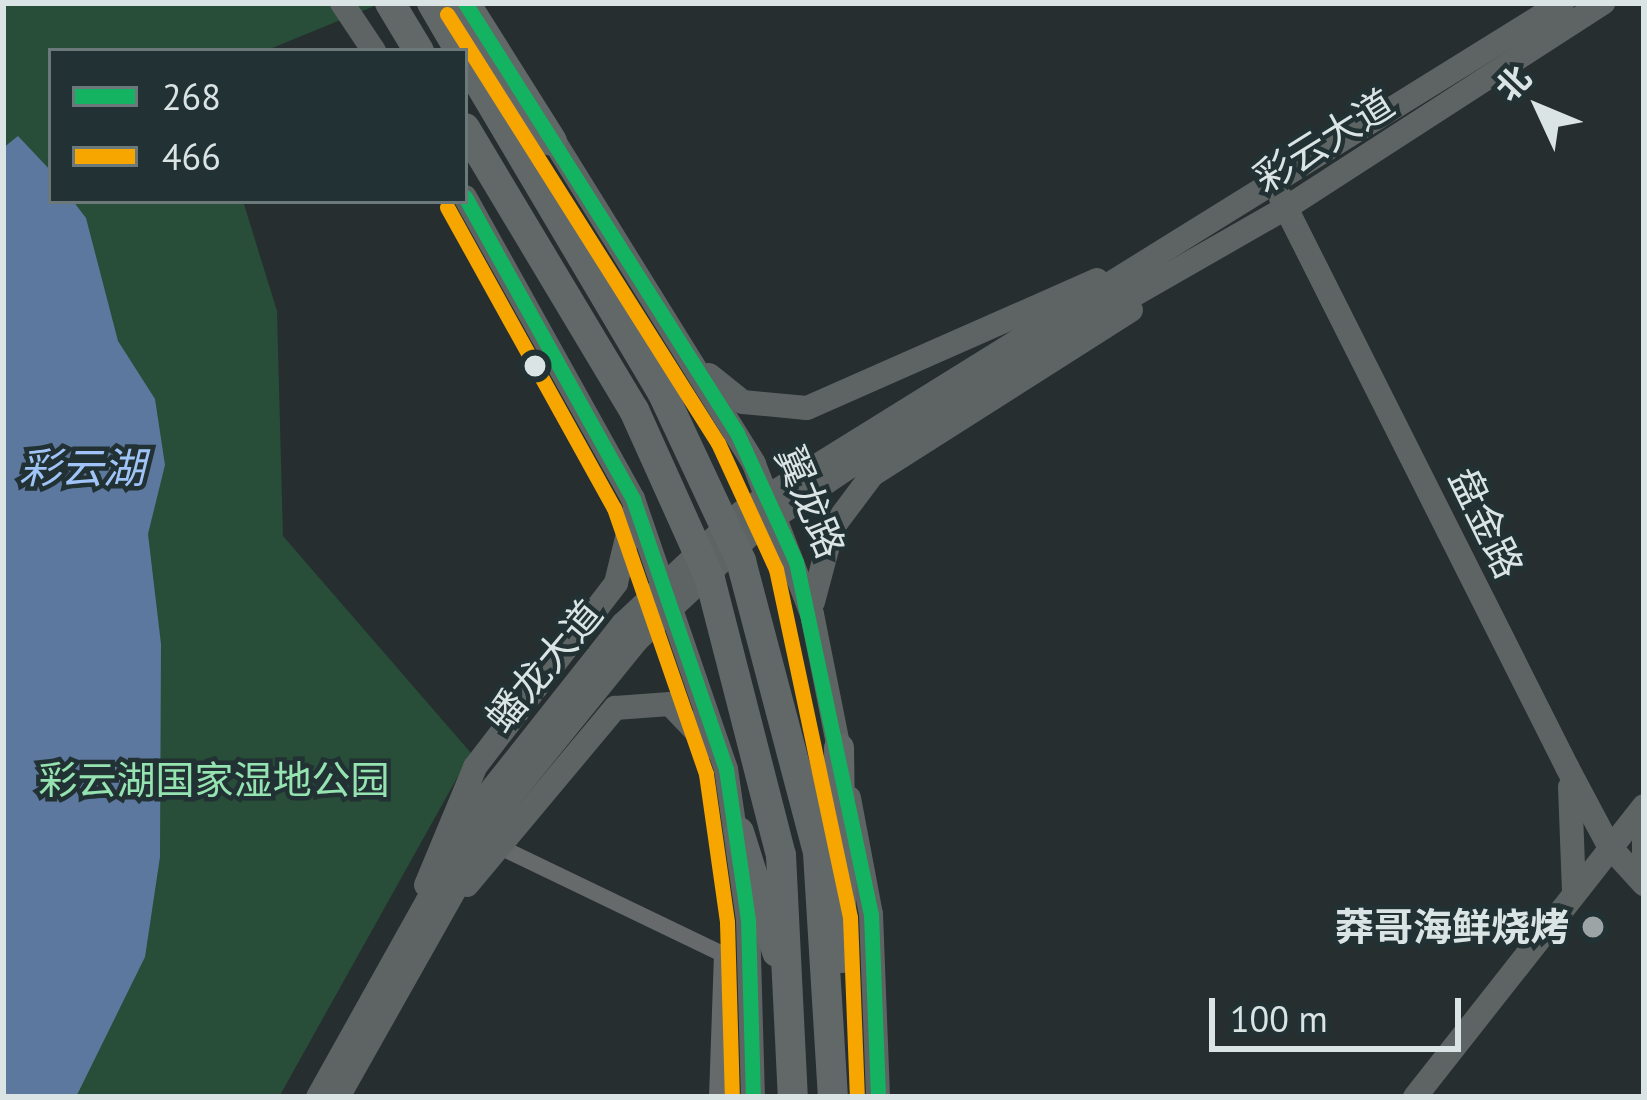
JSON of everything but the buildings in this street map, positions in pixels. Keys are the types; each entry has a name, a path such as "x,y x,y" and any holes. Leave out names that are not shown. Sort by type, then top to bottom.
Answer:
{"highway":[{"path":"368,3 395,48"},
{"path":"390,3 417,48"},
{"path":"432,3 458,48"},
{"path":"465,3 487,63 662,392 741,561 798,751 835,1005"},
{"path":"487,63 552,141"},
{"path":"468,133 634,410 710,579 762,759 795,1009 793,1097"},
{"path":"833,1097 835,1005 847,924 839,748"},
{"path":"739,832 795,1009"}],"main road":[{"path":"343,3 372,48"},
{"path":"482,3 487,63"},
{"name":"彩云大道","path":"1070,321 1174,273 1562,3"},
{"name":"彩云大道","path":"1070,321 1145,263 1281,197 1603,3"},
{"name":"翼龙路","path":"552,141 754,464 812,614 872,914 878,1097"},
{"name":"盘金路","path":"1281,197 1567,767 1609,846 1644,884"},
{"path":"468,202 633,499 726,769 739,832 753,1097"},
{"path":"679,348 743,402 807,408 1145,263"},
{"path":"812,614 821,553 872,475 1096,339 1174,273"},
{"name":"蟠龙大道","path":"318,1097 493,803 623,624 741,513 1070,321"},
{"path":"428,917 458,795 616,583 633,499"},
{"path":"428,917 502,848 585,733 634,700 686,714 726,769"},
{"path":"1567,767 1574,892"},
{"path":"1415,1097 1644,806"},
{"path":"1644,836 1644,861"},
{"name":"蟠龙大道","path":"338,1097 428,917"}],"street":[{"path":"502,848 722,954 717,1097"}],"green space":[{"name":"彩云湖国家湿地公园","path":"3,3 382,3 272,48 48,48 48,204 244,204 277,311 283,536 471,753 279,1097 3,1097"}],"water":[{"name":"彩云湖","path":"18,136 48,168 48,204 75,204 86,218 118,341 155,399 165,465 148,534 161,644 160,857 145,957 76,1097 3,1097 3,148"}],"transit line":[{"name":"268","path":"465,3 737,433 796,562 871,914 878,1097"},
{"name":"466","path":"447,14 718,443 776,569 850,917 857,1097"},
{"name":"268","path":"468,202 633,499 726,769 748,920 753,1097"},
{"name":"466","path":"447,207 614,508 706,774 727,922 732,1097"}],"place":[{"name":"莽哥海鲜烧烤","path":"1593,927"}]}
